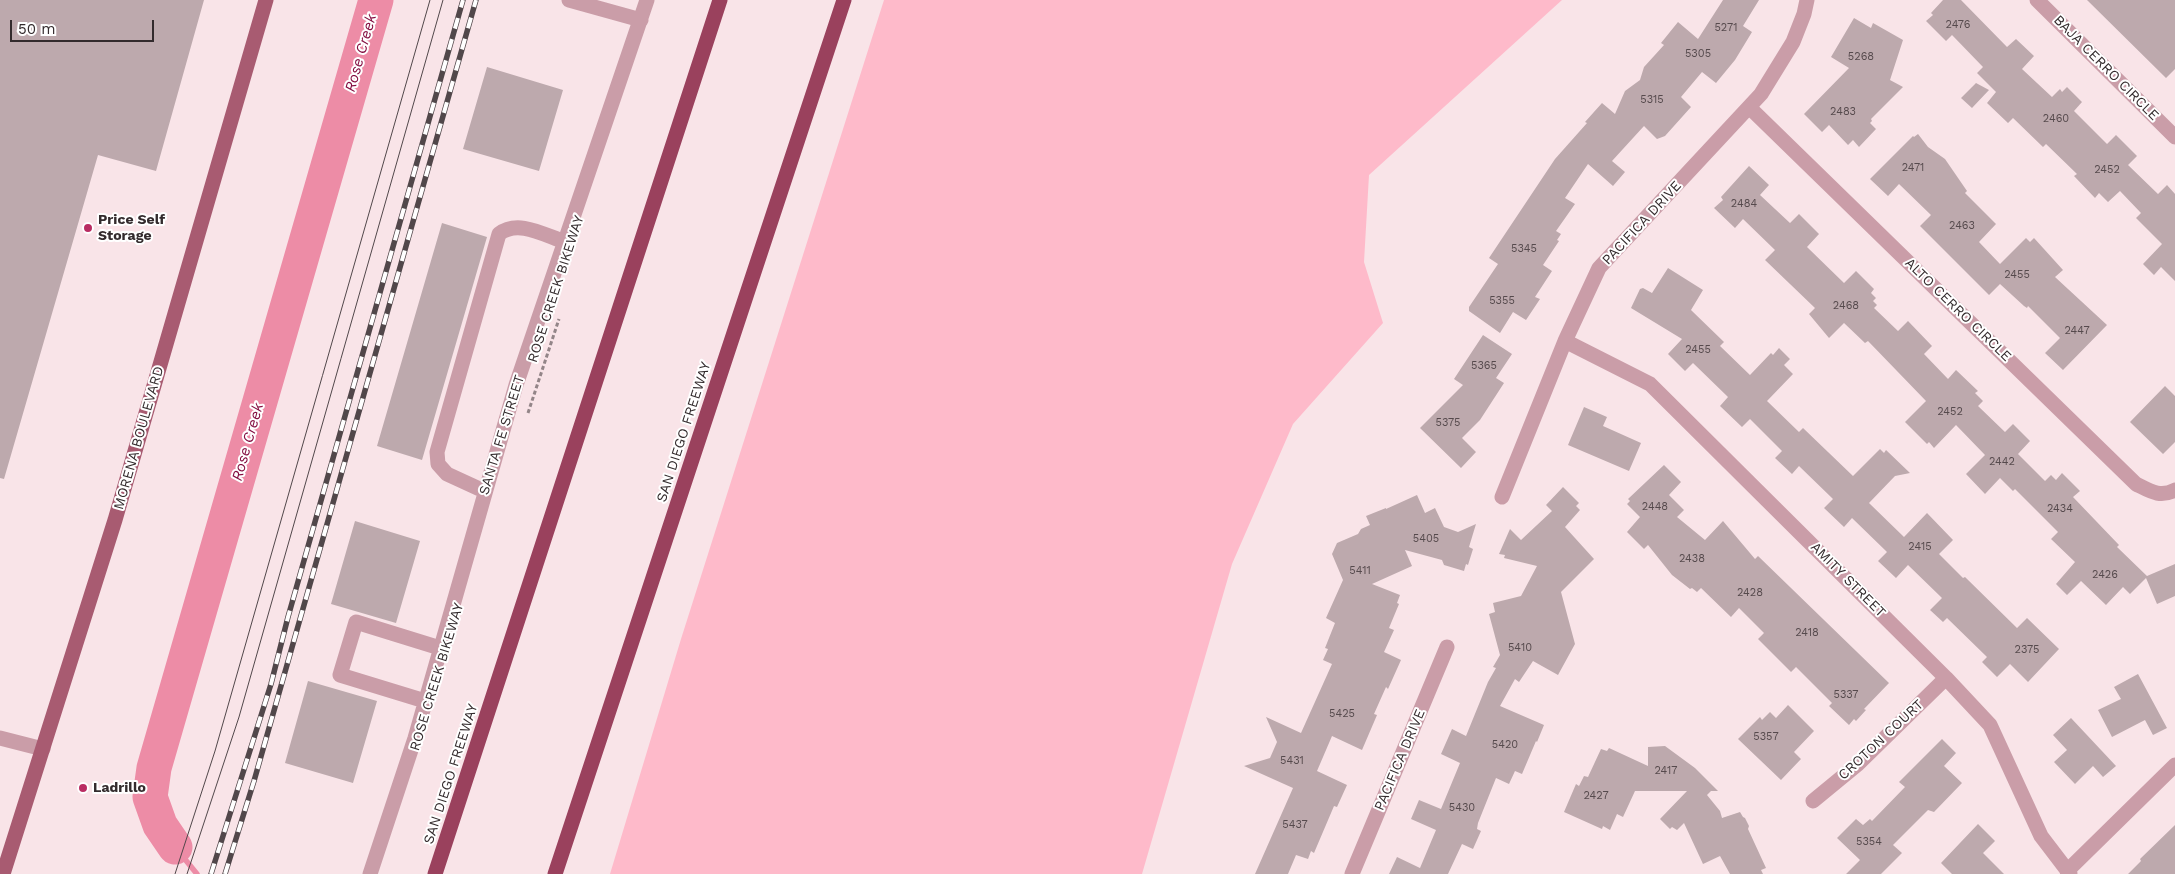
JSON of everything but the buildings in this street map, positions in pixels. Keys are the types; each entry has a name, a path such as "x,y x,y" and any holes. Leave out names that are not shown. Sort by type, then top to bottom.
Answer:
{"highway":[{"name":"SAN DIEGO FREEWAY","path":"435,874 720,0"},
{"name":"SAN DIEGO FREEWAY","path":"555,874 844,0"}],"main road":[{"name":"MORENA BOULEVARD","path":"3,874 115,520 266,0"}],"street":[{"name":"SANTA FE STREET","path":"370,874 425,701 516,385 648,0"},
{"name":"PACIFICA DRIVE","path":"1502,497 1565,341 1600,268 1761,94 1793,42 1804,14 1807,0"},
{"name":"BAJA CERRO CIRCLE","path":"2037,0 2175,137"},
{"path":"573,1 641,20"},
{"name":"ALTO CERRO CIRCLE","path":"1749,107 2136,484 2156,494 2175,490"},
{"path":"484,491 447,474 438,464 436,452 499,234 507,228 519,227 565,242"},
{"name":"AMITY STREET","path":"1565,341 1650,384 1946,678 1990,725 2041,836 2068,872"},
{"path":"425,701 340,675 356,622 440,648"},
{"name":"PACIFICA DRIVE","path":"1352,874 1447,647"},
{"name":"CROTON COURT","path":"1813,800 1858,764 1946,678"},
{"path":"0,738 43,750"},
{"path":"2068,872 2175,765"}],"path":[{"name":"ROSE CREEK BIKEWAY","path":"525,422 559,318"}],"shaded area":[{"path":"884,0 1562,0 1369,175 1364,262 1383,323 1293,424 1232,564 1142,874 610,874 681,639"}],"waterway":[{"name":"Rose Creek","path":"175,847 160,825 150,797 154,768 376,0"},
{"name":"Rose Creek","path":"175,847 197,874"}],"tram line":[{"path":"175,874 215,751 430,0"},
{"path":"187,874 239,717 443,0"}],"railway":[{"path":"211,874 271,684 288,617 463,0"},
{"path":"225,874 254,781 476,0"}],"place":[{"name":"Price Self Storage","path":"88,228"},
{"name":"Ladrillo","path":"83,788"}]}
